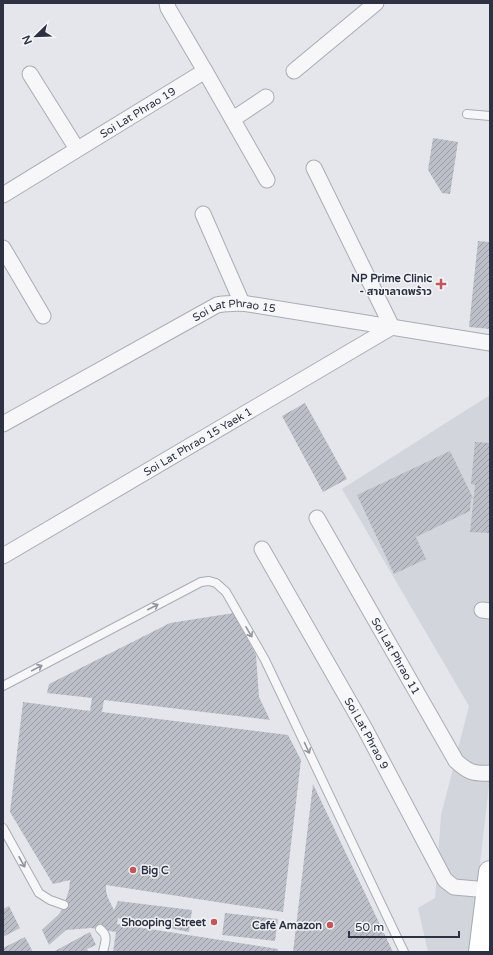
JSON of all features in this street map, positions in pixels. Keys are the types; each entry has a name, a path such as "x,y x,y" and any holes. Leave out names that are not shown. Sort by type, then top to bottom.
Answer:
{"main road":[{"path":"480,952 489,881"}],"street":[{"path":"167,3 168,8 267,180"},
{"path":"294,72 376,3"},
{"name":"Soi Lat Phrao 19","path":"3,195 205,71"},
{"path":"30,74 77,149"},
{"path":"233,119 266,98"},
{"path":"314,168 392,327"},
{"path":"203,214 242,303"},
{"path":"3,248 43,316"},
{"name":"Soi Lat Phrao 15","path":"3,424 217,305 242,303 490,342"},
{"name":"Soi Lat Phrao 15 Yaek 1","path":"3,556 392,327"},
{"name":"Soi Lat Phrao 11","path":"317,518 456,761 465,769 476,774 490,773"},
{"name":"Soi Lat Phrao 9","path":"262,549 365,729 445,880 454,886 489,881"}],"lane":[{"path":"467,114 490,116"},
{"path":"3,686 201,582 209,581 216,583 226,592 265,660 404,952"},
{"path":"3,828 39,893 50,900 64,905"},
{"path":"100,929 106,936 103,952"}],"shaded area":[{"path":"490,395 490,776 470,952 428,952 418,908 435,898 441,815 469,706 342,489"}],"building":[{"path":"433,138 458,142 450,194 442,193 428,170"},
{"path":"478,241 490,242 490,329 469,327"},
{"path":"305,403 347,479 323,492 282,416"},
{"path":"475,442 490,443 490,533 470,532 475,485 471,484"},
{"path":"450,451 473,498 471,499 470,511 416,537 426,559 394,574 357,495"},
{"path":"234,613 256,655 259,697 270,720 104,700 102,712 288,735 301,760 283,912 106,885 106,891 114,910 118,901 192,910 189,932 118,918 117,924 278,949 278,952 113,952 116,932 91,928 66,930 49,945 42,930 59,914 63,908 69,890 70,880 53,884 10,812 23,702 90,711 92,698 47,693 49,684 170,623"},
{"path":"313,784 393,952 293,952"},
{"path":"9,906 20,928 3,937 3,909"},
{"path":"225,913 278,919 275,941 222,935"},
{"path":"90,932 96,945 87,949 88,952 53,952"},
{"path":"25,937 33,952 3,952 3,948"}],"place":[{"name":"NP Prime Clinic - สาขาลาดพร้าว","path":"441,284"},
{"name":"Big C","path":"133,870"},
{"name":"Shooping Street","path":"214,922"},
{"name":"Café Amazon","path":"330,925"}]}
